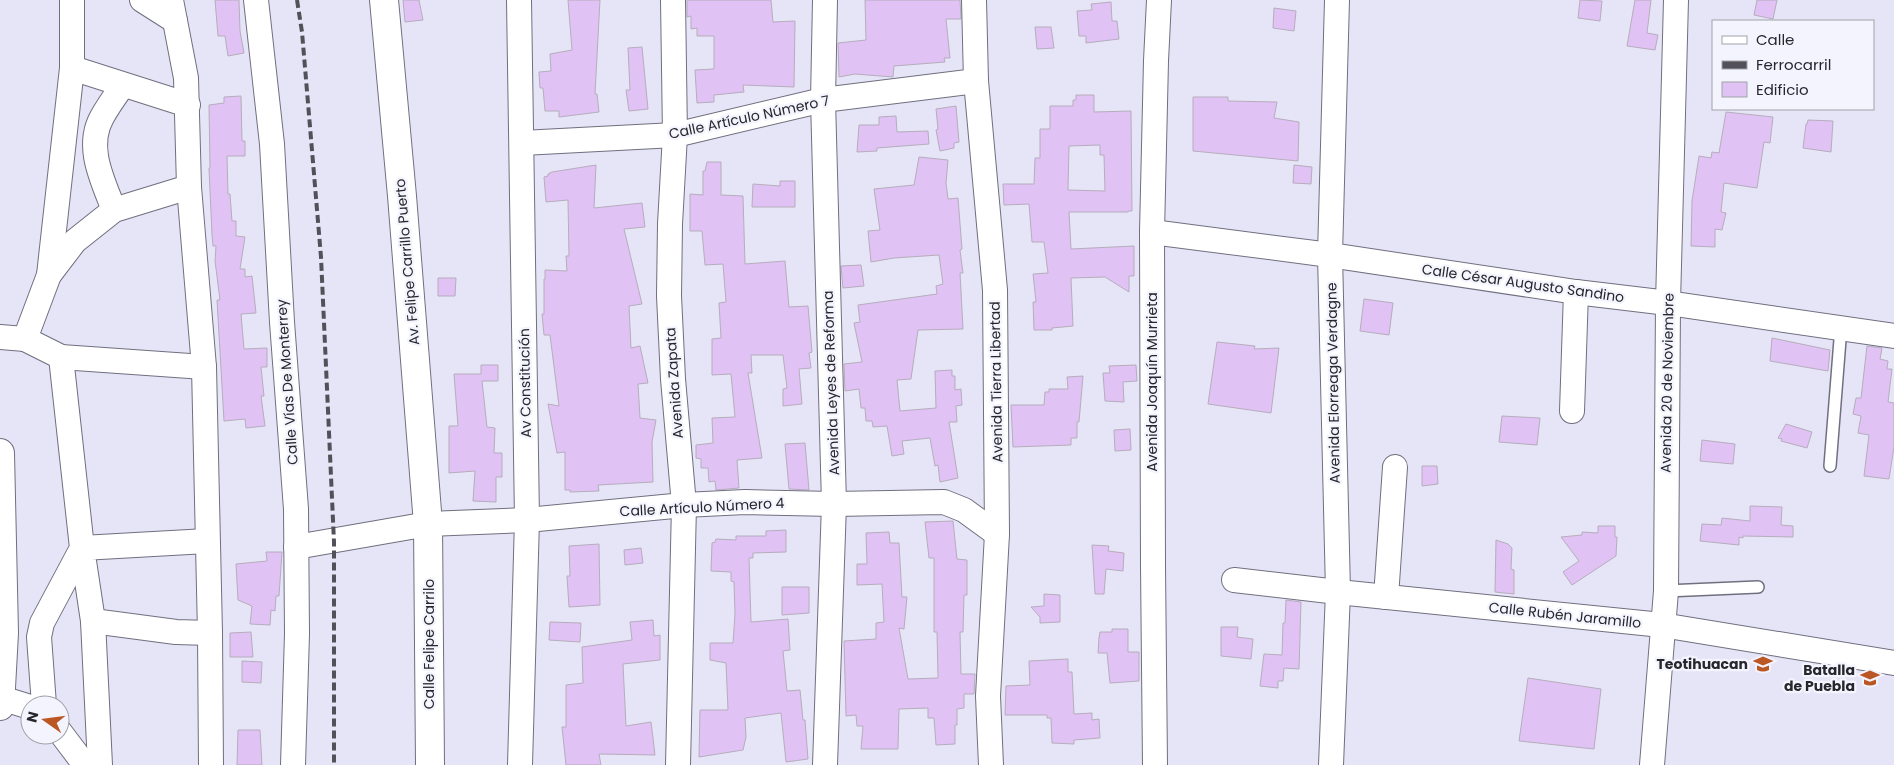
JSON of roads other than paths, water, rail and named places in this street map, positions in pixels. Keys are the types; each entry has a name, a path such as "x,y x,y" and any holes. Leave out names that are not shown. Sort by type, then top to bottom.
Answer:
{"street":[{"path":"25,339 49,275 72,68 72,0"},
{"path":"142,0 173,10 186,78 189,187 204,367 211,765"},
{"name":"Calle Vías De Monterrey","path":"256,0 272,144 282,322 296,509 293,765"},
{"name":"Av. Felipe Carrillo Puerto","path":"384,0 402,196 428,524"},
{"name":"Av Constitución","path":"519,0 527,520 520,765"},
{"name":"Avenida Zapata","path":"673,0 675,135 670,224 669,296 673,379 684,505 678,765"},
{"name":"Avenida Leyes de Reforma","path":"825,0 824,100 834,504 826,765"},
{"name":"Avenida Tierra Libertad","path":"974,0 976,81 995,290 997,534 988,696 991,765"},
{"name":"Avenida Joaquín Murrieta","path":"1155,765 1152,566 1152,232 1159,0"},
{"name":"Avenida Elorreaga Verdagne","path":"1331,765 1338,592 1330,255 1337,0"},
{"name":"Avenida 20 de Noviembre","path":"1652,765 1666,591 1668,303 1676,0"},
{"path":"72,68 188,105"},
{"name":"Calle Artículo Número 7","path":"522,143 675,135 824,100 976,81"},
{"path":"114,210 97,164 94,139 101,118 123,85"},
{"path":"49,275 75,241 114,210 189,187"},
{"name":"Calle César Augusto Sandino","path":"1152,232 1330,255 1576,292 1668,303 1894,336"},
{"path":"1572,411 1576,292"},
{"path":"0,337 25,339 61,357 204,367"},
{"path":"61,357 82,548 93,621 100,765"},
{"path":"0,453 4,634 0,706"},
{"path":"1386,597 1395,467"},
{"name":"Calle Artículo Número 4","path":"296,547 428,524 527,520 684,505 745,502 834,504 944,502 964,510 997,534"},
{"name":"Calle Felipe Carrilo","path":"428,524 430,765"},
{"path":"82,548 207,541"},
{"path":"43,695 39,637 42,622 82,548"},
{"name":"Calle Rubén Jaramillo","path":"1234,580 1662,625 1894,663"},
{"path":"93,621 176,632 210,633"},
{"path":"1,698 20,704"},
{"path":"70,745 85,765"}],"lane":[{"path":"1830,466 1841,327"},
{"path":"1666,591 1758,587"}],"railway":[{"path":"297,0 302,32 321,257 334,542 334,765"}],"place":[{"name":"Teotihuacan","path":"1763,664"},
{"name":"Batalla de Puebla","path":"1870,678"}]}
